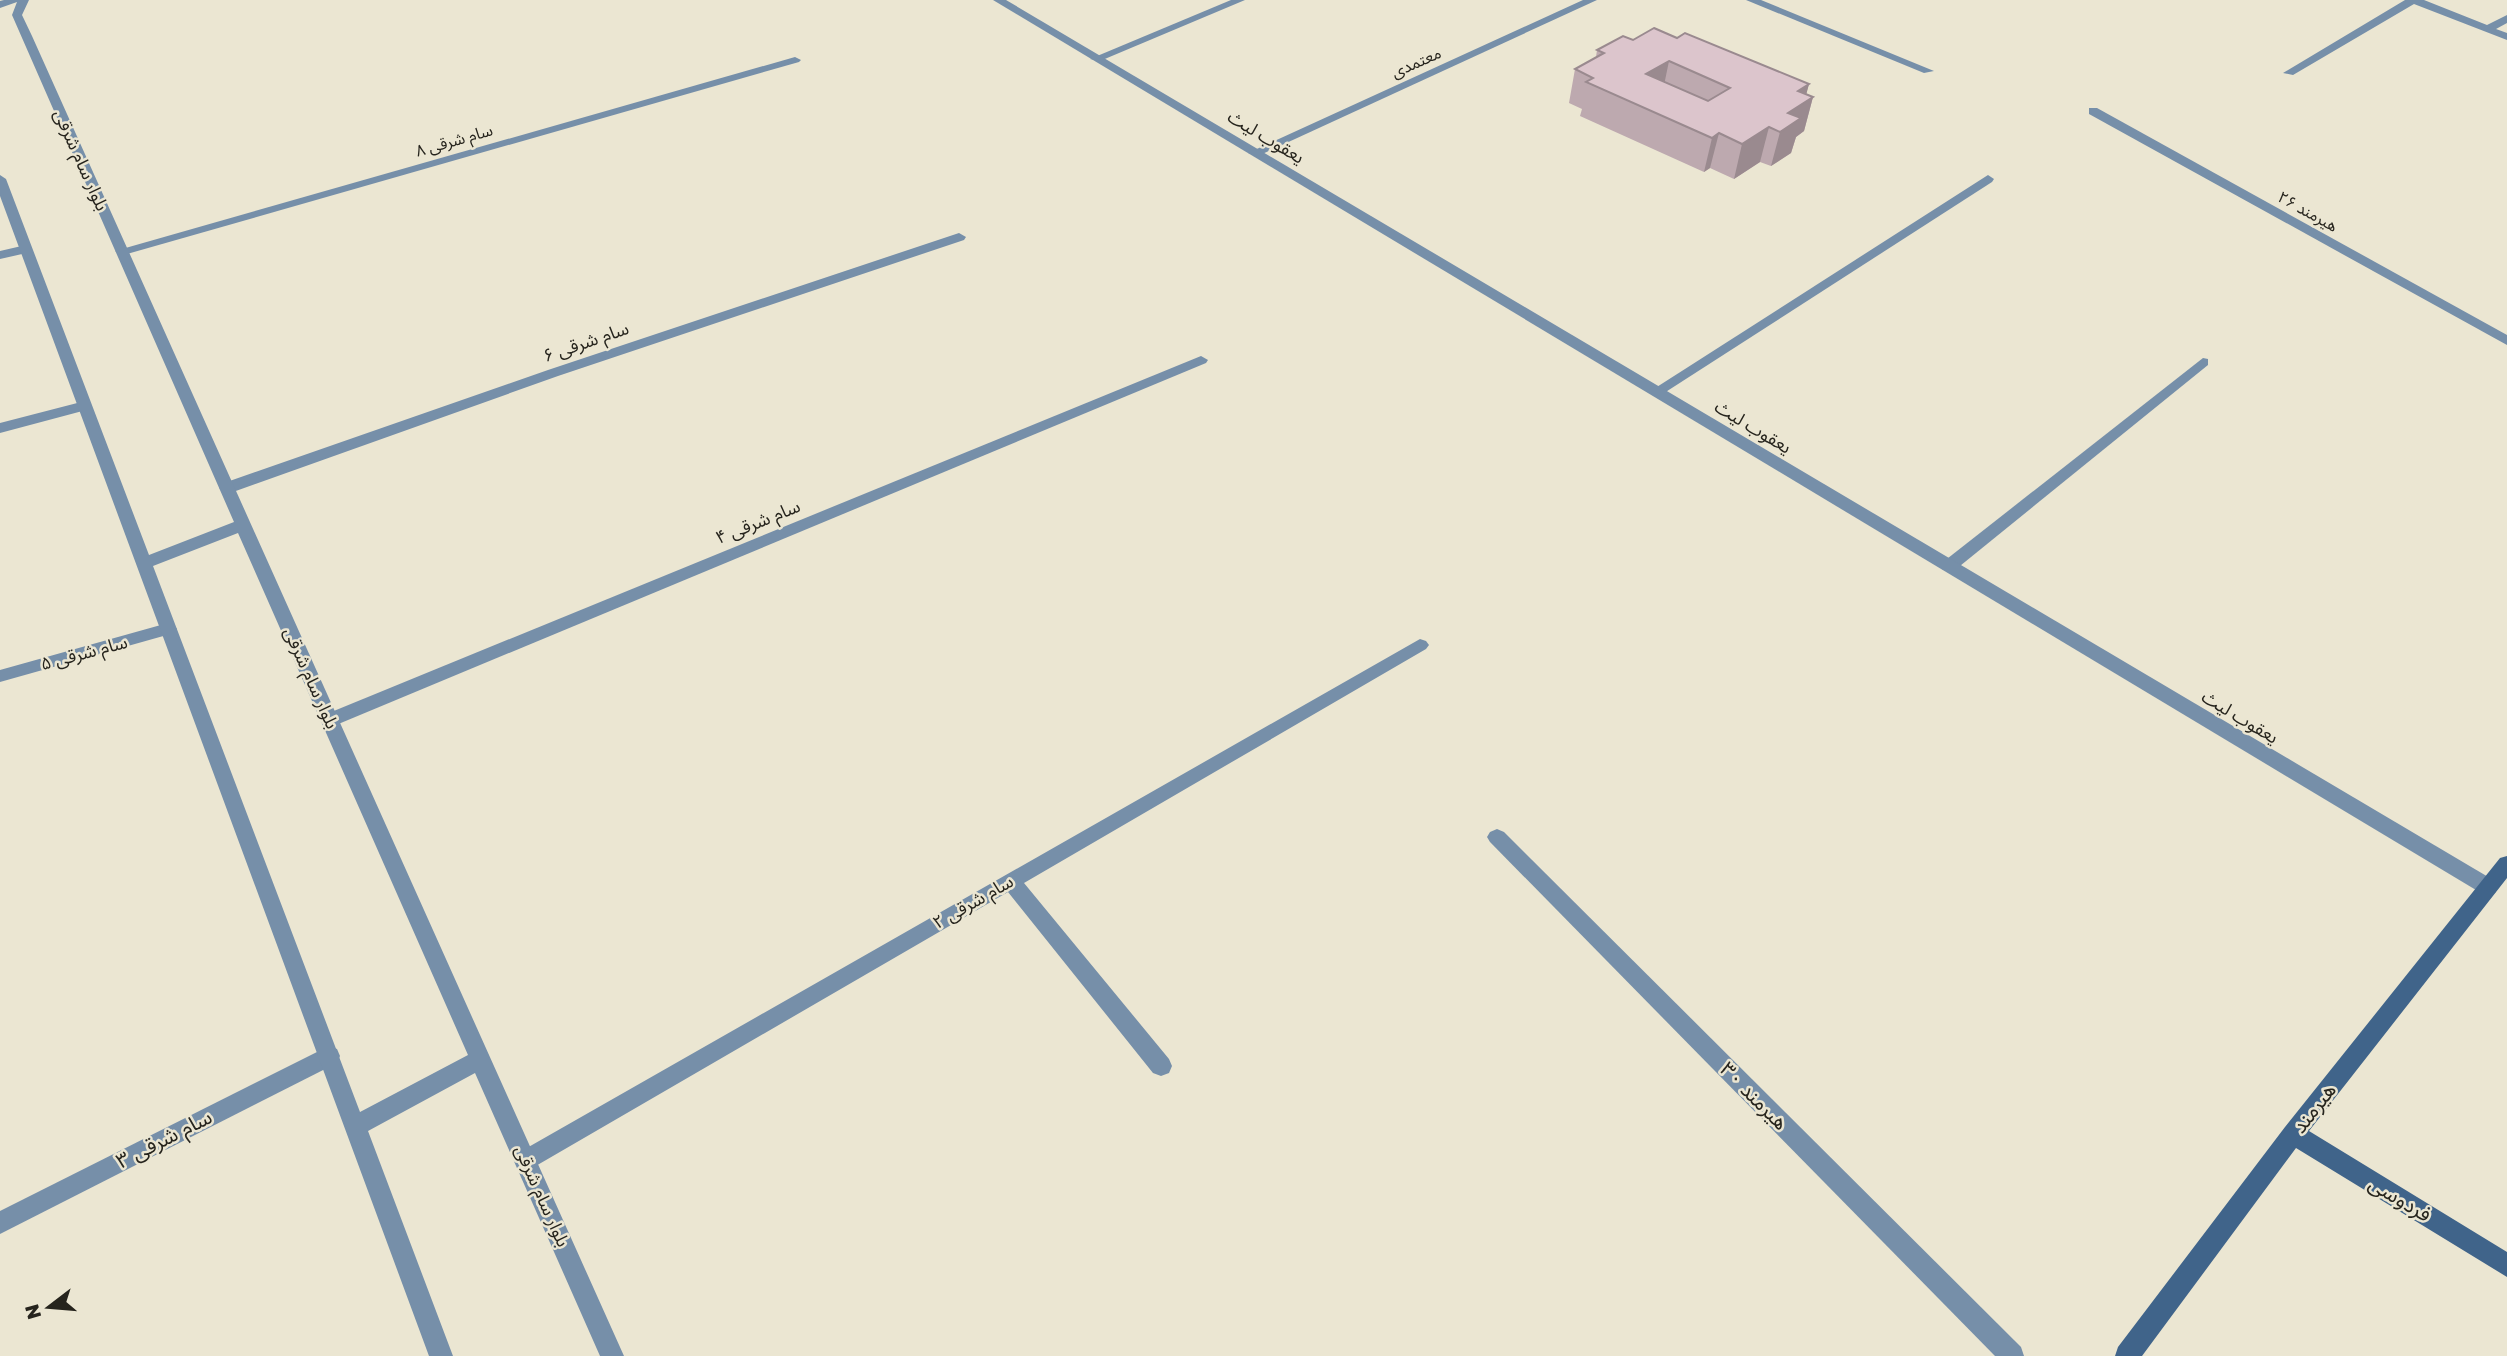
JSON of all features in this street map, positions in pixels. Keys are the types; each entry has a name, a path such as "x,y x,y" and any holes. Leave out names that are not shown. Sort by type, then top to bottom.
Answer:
{"main road":[{"name":"هیرمند","path":"2127,1356 2293,1134 2507,864"},
{"name":"فردوسی","path":"2293,1134 2507,1265"}],"street":[{"path":"0,5 13,0"},
{"name":"بلوار سام شرقی","path":"24,0 17,15 612,1356"},
{"name":"یعقوب لیث","path":"998,0 2488,887"},
{"path":"1096,58 1240,0"},
{"name":"معتمدی","path":"1254,153 1592,0"},
{"path":"1751,0 1927,71"},
{"path":"2289,74 2413,0 2507,37"},
{"path":"2488,29 2507,18"},
{"name":"سام شرقی ۸","path":"122,251 796,60"},
{"name":"هیرمند ۲۶","path":"2093,111 2507,341"},
{"path":"0,179 441,1356"},
{"path":"1656,392 1988,179"},
{"name":"سام شرقی ۶","path":"227,488 553,373 959,237"},
{"path":"0,255 26,249"},
{"name":"سام شرقی ۴","path":"330,720 1201,359"},
{"path":"1949,566 2203,362"},
{"path":"0,428 85,406"},
{"path":"144,563 243,525"},
{"name":"سام شرقی ۵","path":"0,676 168,629"},
{"name":"سام شرقی ۲","path":"526,1160 1420,645"},
{"name":"هیرمند ۳۰","path":"1497,837 2012,1356"},
{"path":"1011,881 1161,1066"},
{"name":"سام شرقی ۳","path":"0,1223 329,1056"},
{"path":"355,1126 481,1059"}],"building":[{"path":"1654,28 1677,38 1685,33 1809,84 1798,91 1813,97 1788,113 1801,118 1780,132 1769,127 1742,144 1719,133 1712,138 1586,82 1593,78 1575,69 1604,53 1597,50 1623,36 1633,40","holes":["1669,61 1730,88 1708,101 1646,74"]}]}
